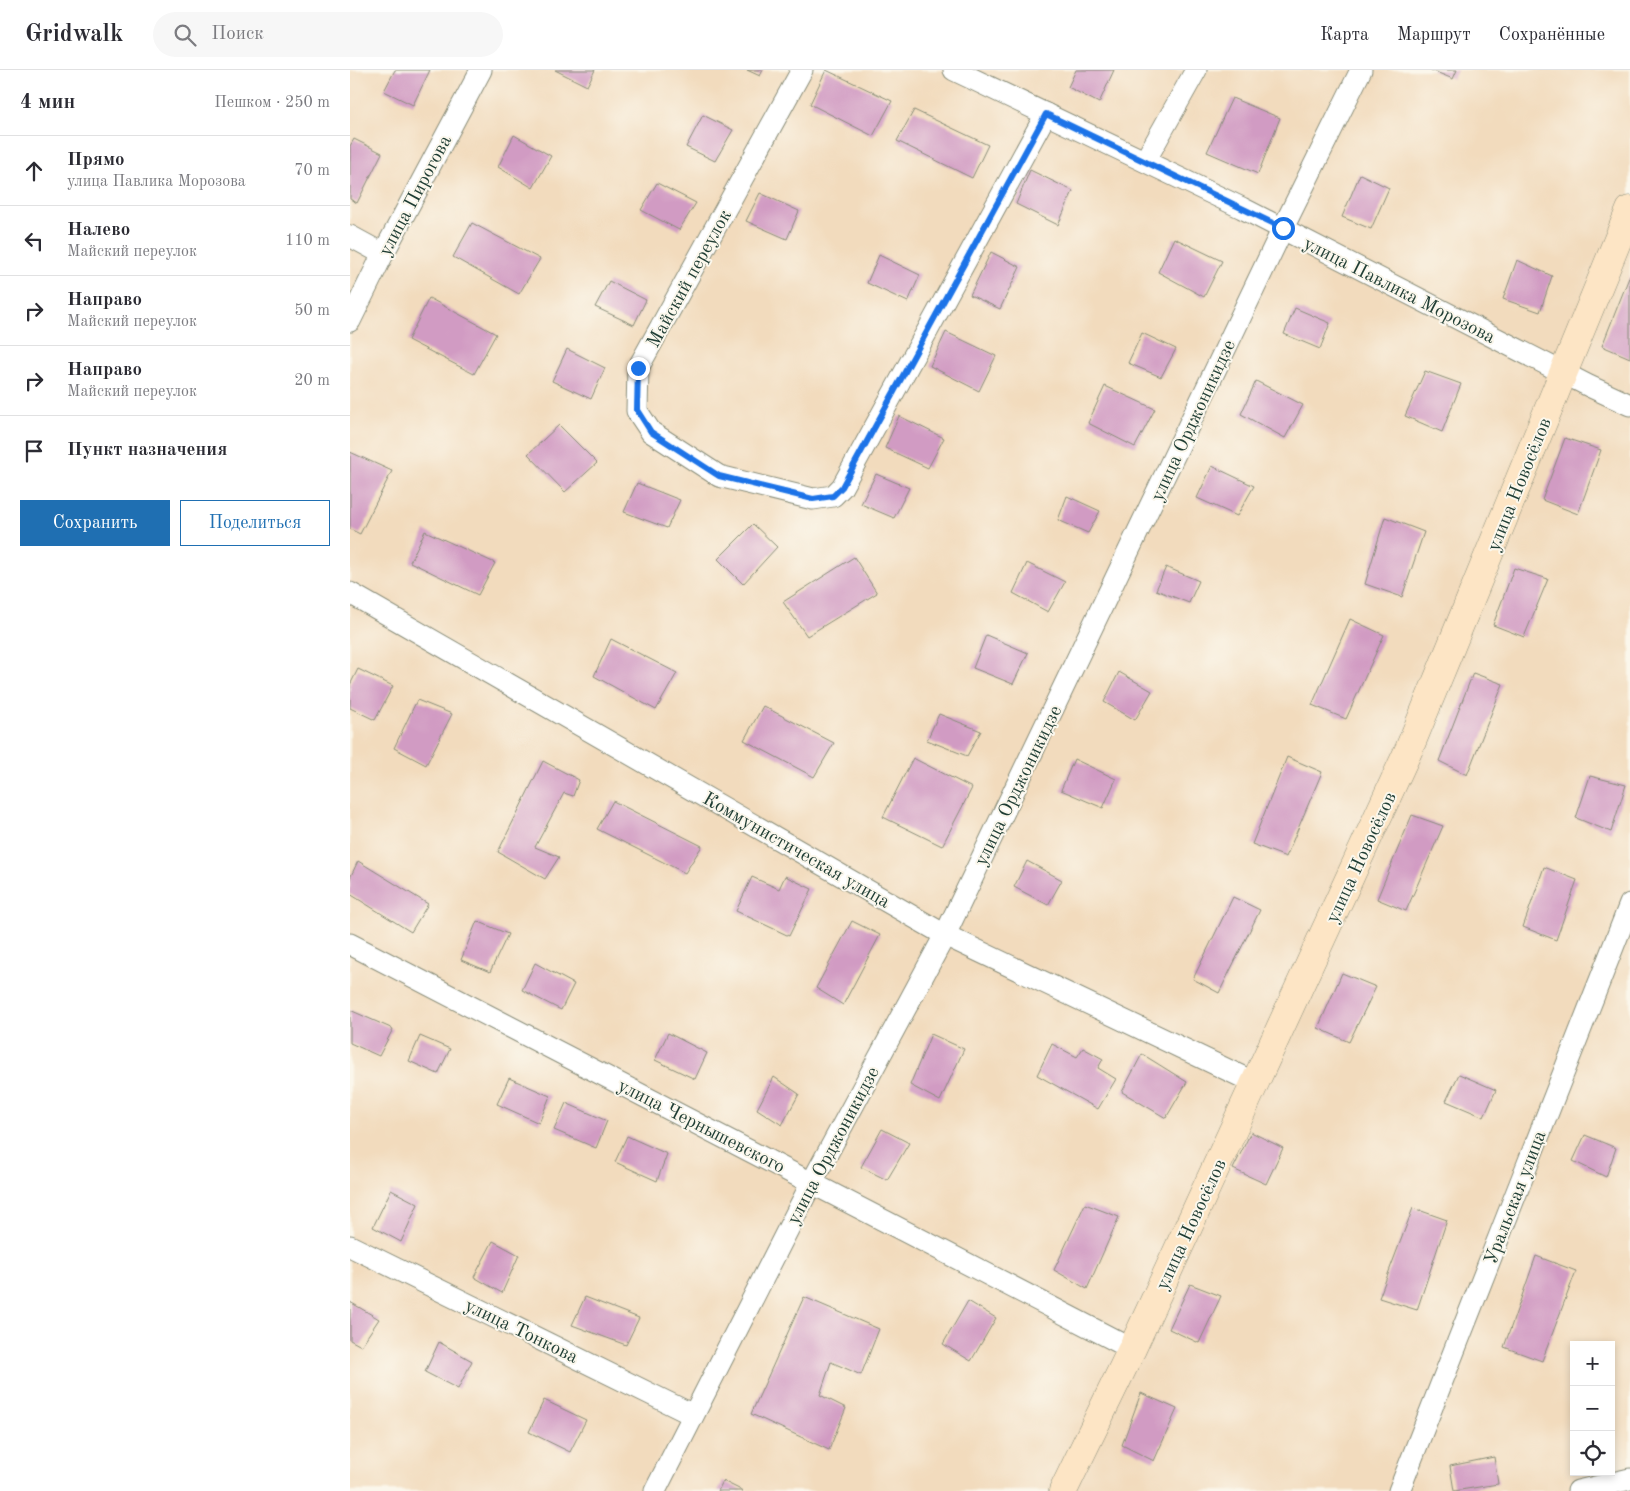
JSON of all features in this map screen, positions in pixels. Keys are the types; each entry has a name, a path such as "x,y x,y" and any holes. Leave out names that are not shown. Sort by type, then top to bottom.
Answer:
{"street":[{"name":"улица Пирогова","path":"350,321 382,254 481,70"},
{"name":"Майский переулок","path":"802,70 638,368 637,410 651,432 719,476 813,499 833,496 842,487 1046,114"},
{"name":"улица Павлика Морозова","path":"954,70 1283,228 1564,373 1630,404"},
{"path":"1145,161 1196,70"},
{"name":"улица Орджоникидзе","path":"654,1491 812,1182 945,935 1283,228 1361,70"},
{"name":"улица Новосёлов","path":"1063,1491 1132,1349 1409,749 1630,210"},
{"path":"350,236 382,254"},
{"name":"Коммунистическая улица","path":"350,593 945,935 1256,1083"},
{"name":"Уральская улица","path":"1399,1491 1630,904"},
{"name":"улица Чернышевского","path":"350,944 1132,1349"},
{"name":"улица Тонкова","path":"350,1246 693,1415"},
{"path":"1578,1491 1630,1479"}],"building":[{"path":"395,70 430,70 413,105 384,91"},
{"path":"555,70 595,70 587,86"},
{"path":"747,70 763,70 760,76"},
{"path":"826,70 892,101 873,136 810,104"},
{"path":"1076,70 1114,70 1099,103 1068,87"},
{"path":"1431,70 1457,70 1453,79"},
{"path":"1232,98 1280,118 1258,174 1207,152"},
{"path":"914,110 988,145 972,178 897,141"},
{"path":"703,115 733,130 715,161 686,147"},
{"path":"514,135 551,156 533,188 498,167"},
{"path":"354,139 382,153 357,203 350,199 350,146"},
{"path":"1030,170 1073,191 1058,225 1016,204"},
{"path":"1360,174 1389,188 1371,229 1342,217"},
{"path":"657,183 696,203 679,230 641,210"},
{"path":"760,193 799,211 787,239 746,221"},
{"path":"472,223 540,259 519,294 453,257"},
{"path":"1174,238 1222,261 1204,297 1158,272"},
{"path":"991,252 1020,267 1000,309 970,295"},
{"path":"879,255 920,275 908,302 867,283"},
{"path":"1517,260 1552,276 1540,312 1503,299"},
{"path":"1630,275 1630,358 1602,346"},
{"path":"609,281 646,300 634,325 595,307"},
{"path":"429,298 496,334 474,374 408,340"},
{"path":"1295,308 1330,323 1320,349 1284,334"},
{"path":"946,332 996,356 979,391 930,366"},
{"path":"1142,333 1176,349 1161,377 1128,363"},
{"path":"567,349 605,368 591,399 552,381"},
{"path":"1425,371 1461,384 1442,432 1405,416"},
{"path":"1256,381 1303,405 1285,438 1241,414"},
{"path":"1105,386 1155,409 1135,447 1088,423"},
{"path":"899,416 944,438 928,468 885,448"},
{"path":"559,425 597,463 565,492 528,454"},
{"path":"1565,438 1601,450 1578,514 1542,500"},
{"path":"350,452 392,471 360,534 350,529"},
{"path":"1212,466 1254,486 1237,516 1197,498"},
{"path":"876,474 909,488 894,518 861,504"},
{"path":"637,483 680,500 667,528 624,512"},
{"path":"1067,496 1100,511 1088,533 1058,520"},
{"path":"1385,517 1424,532 1402,597 1365,584"},
{"path":"753,524 777,547 743,584 718,559"},
{"path":"425,531 495,563 478,595 410,562"},
{"path":"854,557 877,593 807,636 783,602"},
{"path":"1027,563 1065,582 1048,612 1013,593"},
{"path":"1166,567 1199,581 1189,603 1156,590"},
{"path":"1514,568 1548,579 1524,637 1493,625"},
{"path":"1350,619 1384,635 1346,719 1312,705"},
{"path":"986,635 1028,653 1013,684 973,668"},
{"path":"611,639 677,673 656,710 594,676"},
{"path":"358,669 393,686 375,720 350,708 350,685"},
{"path":"1119,672 1152,691 1135,720 1104,702"},
{"path":"1473,673 1503,684 1467,775 1439,761"},
{"path":"417,700 452,714 426,765 394,748"},
{"path":"763,706 834,743 814,777 744,740"},
{"path":"939,714 981,731 967,756 927,740"},
{"path":"1287,757 1322,772 1286,857 1252,844"},
{"path":"913,758 972,788 942,846 883,817"},
{"path":"1074,759 1116,779 1103,808 1061,790"},
{"path":"543,761 579,780 573,796 564,793 535,847 559,857 545,879 498,852"},
{"path":"1590,776 1626,785 1611,832 1576,818"},
{"path":"613,801 702,846 685,873 597,829"},
{"path":"1412,815 1443,826 1406,911 1377,899"},
{"path":"358,861 428,904 411,932 350,894 350,878"},
{"path":"1027,861 1062,880 1048,905 1014,887"},
{"path":"1544,867 1577,880 1556,940 1523,927"},
{"path":"785,876 812,889 789,936 736,911 752,877 779,889"},
{"path":"1233,897 1260,910 1219,993 1193,979"},
{"path":"477,921 508,934 490,972 461,960"},
{"path":"852,921 880,935 843,1005 816,988"},
{"path":"535,963 574,984 561,1010 522,990"},
{"path":"1342,973 1376,987 1349,1042 1318,1028"},
{"path":"350,1010 393,1029 379,1056 350,1043"},
{"path":"668,1033 707,1053 695,1079 655,1060"},
{"path":"931,1034 964,1049 940,1101 910,1085"},
{"path":"420,1036 450,1049 438,1074 409,1061"},
{"path":"1052,1044 1077,1057 1083,1048 1103,1059 1098,1068 1116,1079 1098,1109 1037,1075"},
{"path":"1142,1054 1187,1082 1166,1118 1122,1092"},
{"path":"1459,1074 1496,1090 1484,1117 1446,1101"},
{"path":"774,1077 799,1094 782,1125 757,1109"},
{"path":"509,1078 550,1096 539,1123 497,1104"},
{"path":"566,1103 607,1121 596,1148 554,1130"},
{"path":"882,1129 909,1143 887,1180 861,1167"},
{"path":"1251,1132 1283,1148 1266,1184 1233,1169"},
{"path":"1585,1135 1616,1148 1606,1177 1573,1161"},
{"path":"627,1136 667,1154 657,1181 615,1162"},
{"path":"391,1190 418,1204 401,1242 373,1227"},
{"path":"1085,1204 1119,1217 1087,1289 1054,1270"},
{"path":"1413,1208 1447,1220 1417,1310 1379,1298"},
{"path":"493,1241 519,1255 502,1293 474,1277"},
{"path":"1536,1256 1576,1271 1542,1361 1504,1347"},
{"path":"1190,1284 1221,1296 1199,1343 1169,1329"},
{"path":"585,1297 639,1318 626,1345 572,1325"},
{"path":"804,1297 879,1329 861,1375 831,1362 820,1395 846,1408 829,1450 751,1414"},
{"path":"968,1301 996,1318 971,1361 943,1344"},
{"path":"350,1302 379,1319 361,1346 350,1340"},
{"path":"439,1342 472,1361 458,1389 425,1372"},
{"path":"1141,1393 1177,1409 1154,1461 1122,1445"},
{"path":"544,1400 586,1420 570,1452 529,1432"},
{"path":"1494,1457 1498,1484 1454,1491 1450,1466"},
{"path":"723,1481 743,1491 718,1491"}],"route":[{"path":"638,368 637,410 651,432 719,476 813,499 833,496 842,487 1046,114 1283,228"}]}
